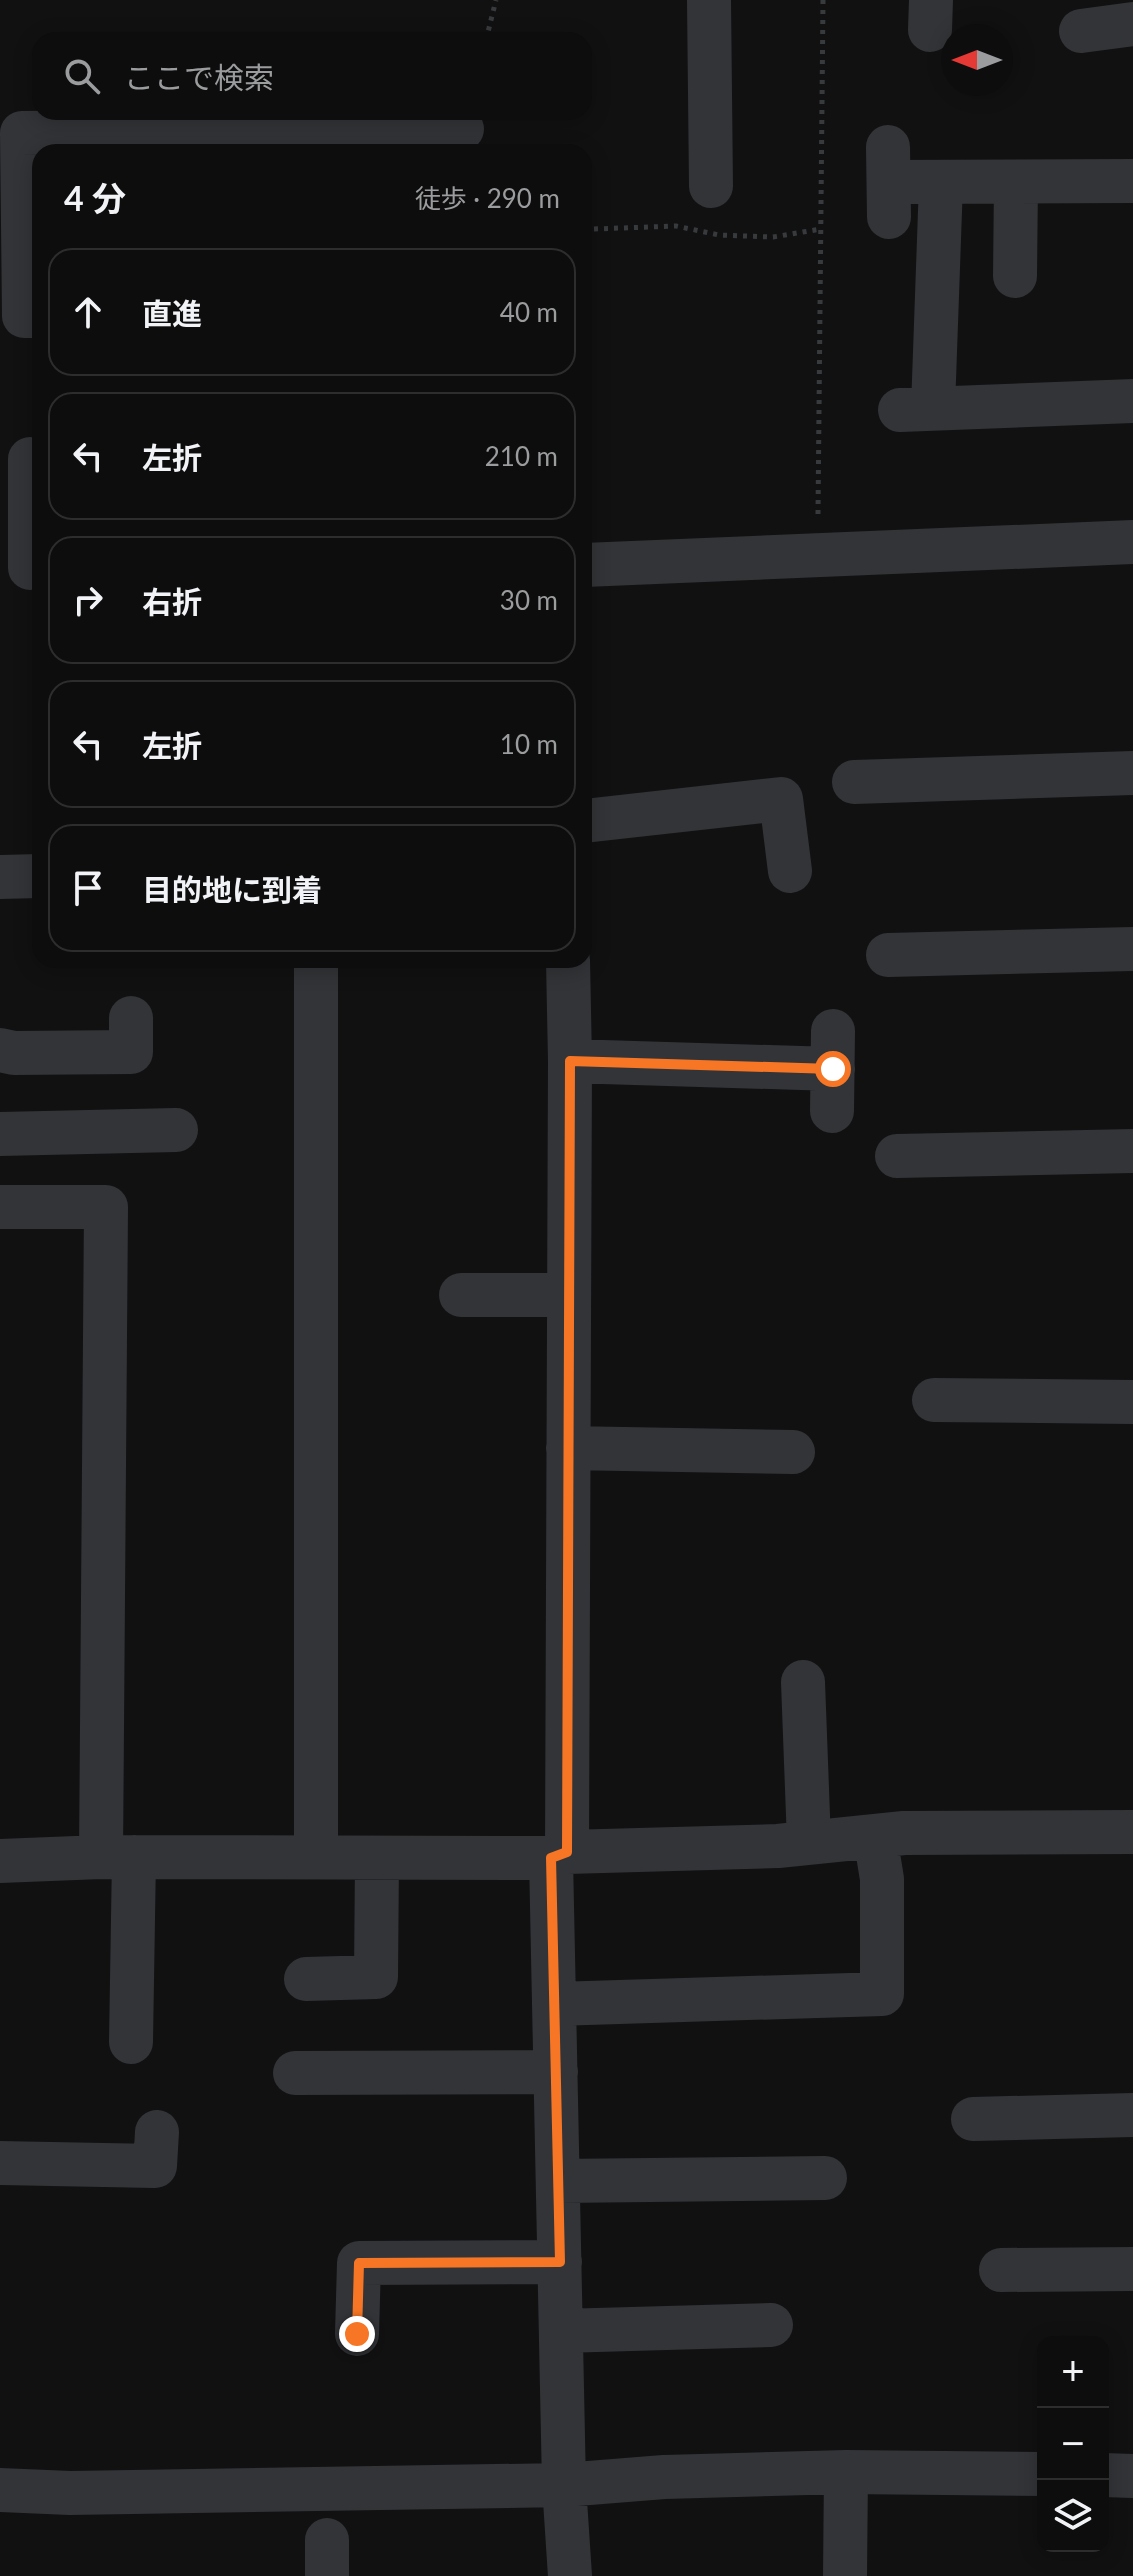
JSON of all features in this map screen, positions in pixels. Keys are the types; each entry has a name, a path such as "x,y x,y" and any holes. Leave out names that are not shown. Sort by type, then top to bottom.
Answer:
{"street":[{"path":"709,0 711,186"},
{"path":"1081,31 1133,24"},
{"path":"32,316 24,316 22,133 462,131"},
{"path":"888,182 1133,181"},
{"path":"1015,276 1016,182"},
{"path":"941,183 917,409 1133,401"},
{"path":"23,568 30,459"},
{"path":"592,565 1133,542"},
{"path":"854,782 1133,773"},
{"path":"592,820 781,799 790,871"},
{"path":"0,877 32,876"},
{"path":"888,955 1133,949"},
{"path":"316,968 316,1857"},
{"path":"568,968 568,1448 555,2004 564,2485 570,2576"},
{"path":"0,1050 14,1053 131,1052 131,1018"},
{"path":"570,1061 832,1071"},
{"path":"0,1134 176,1130"},
{"path":"897,1156 958,1137 1133,1151"},
{"path":"0,1207 106,1207 118,1857 131,2042"},
{"path":"461,1295 568,1295"},
{"path":"934,1400 1133,1402"},
{"path":"568,1448 793,1452"},
{"path":"803,1682 809,1842"},
{"path":"0,1861 118,1857 559,1855 997,1830 1133,1832"},
{"path":"555,2004 882,1994 882,1879 875,1836"},
{"path":"306,1979 376,1977 377,1858"},
{"path":"295,2073 556,2072"},
{"path":"973,2119 1133,2115"},
{"path":"0,2163 155,2166 157,2132"},
{"path":"558,2181 825,2178"},
{"path":"357,2334 359,2263 560,2262"},
{"path":"1001,2270 1133,2269"},
{"path":"561,2331 771,2325"},
{"path":"845,2576 846,2472"},
{"path":"0,2490 70,2493 564,2485 664,2477 846,2472 1037,2474"},
{"path":"1109,2475 1133,2476"}],"path":[{"path":"488,32 496,0"},
{"path":"817,555 823,0"},
{"path":"594,229 676,226 719,235 773,237 821,229"}],"route":[{"path":"357,2334 359,2263 560,2262 551,1858 567,1852 570,1061 833,1069"}]}
